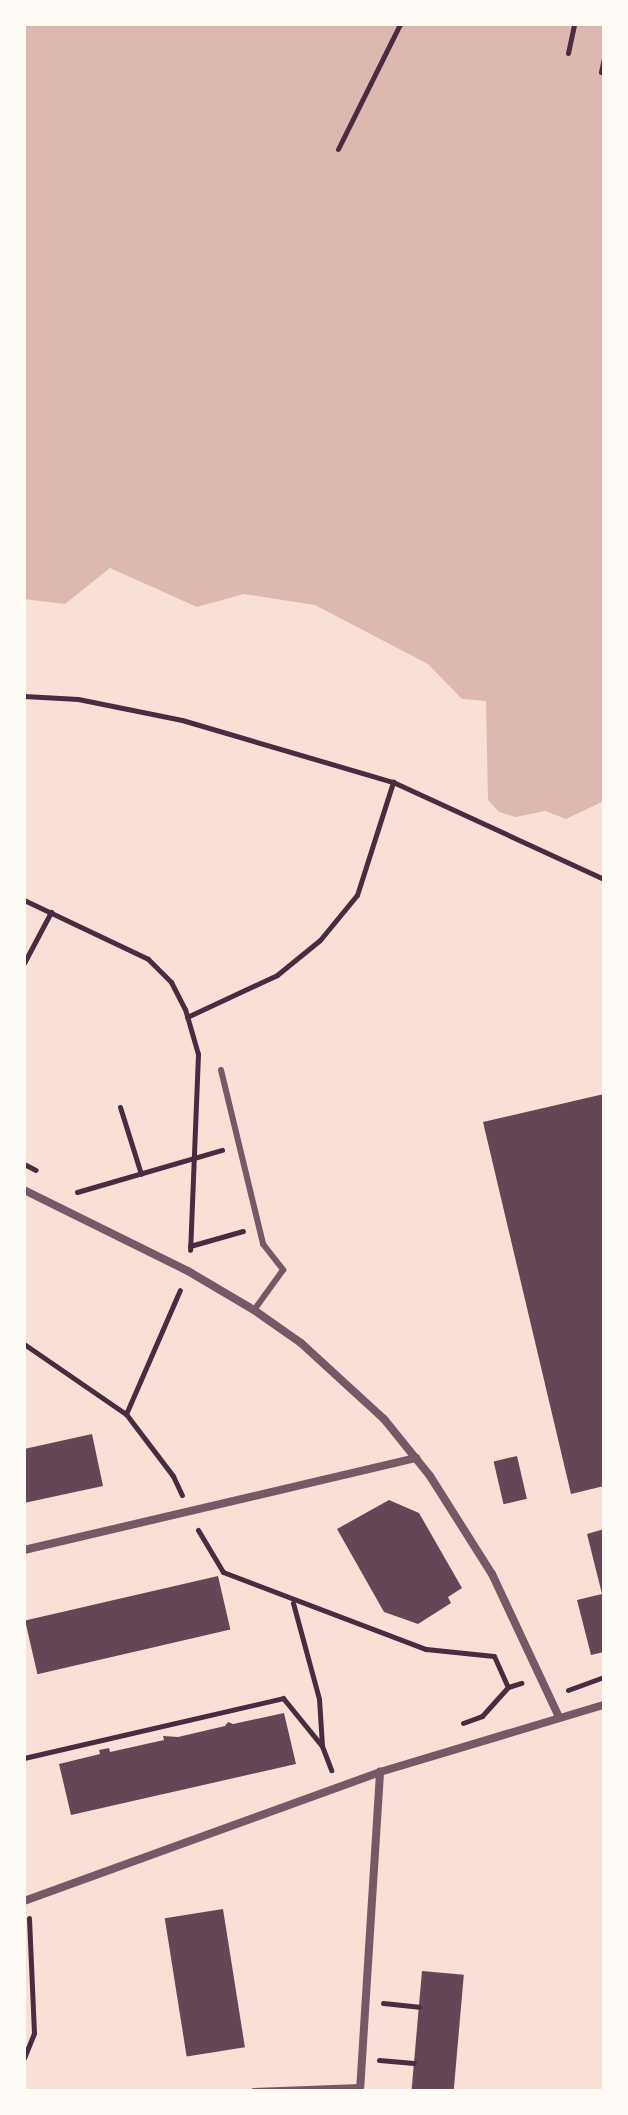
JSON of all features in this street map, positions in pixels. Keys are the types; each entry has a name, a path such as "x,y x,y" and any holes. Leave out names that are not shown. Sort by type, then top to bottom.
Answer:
{"street":[{"path":"24,1190 188,1271 254,1310 347,1383 384,1419 416,1458 492,1574 559,1717"},
{"path":"24,1550 416,1458"},
{"path":"26,1901 380,1772 604,1705"},
{"path":"360,2089 380,1772"}],"lane":[{"path":"221,1070 263,1244 283,1270 254,1310"},
{"path":"254,2091 360,2089"}],"path":[{"path":"338,149 400,24"},
{"path":"568,53 574,24"},
{"path":"601,72 604,58"},
{"path":"24,696 78,699 182,720 393,782 604,879"},
{"path":"187,1017 277,975 320,940 357,895 393,782"},
{"path":"24,900 148,959 171,982 187,1017 198,1054 188,1271 126,1414"},
{"path":"24,963 51,912"},
{"path":"120,1107 141,1174"},
{"path":"77,1192 239,1144"},
{"path":"190,1246 259,1226"},
{"path":"24,1344 126,1414 173,1476 204,1544 223,1572 293,1602 426,1649 494,1656 508,1687 541,1678"},
{"path":"293,1602 319,1699 322,1746 331,1770"},
{"path":"24,1758 283,1698 322,1746"},
{"path":"24,2058 34,2033 32,1946 26,1901"},
{"path":"366,2001 419,2007"},
{"path":"362,2059 414,2063"}],"shaded area":[{"path":"24,24 604,24 604,801 566,819 545,811 516,817 499,812 488,800 486,701 462,699 428,664 315,605 244,594 197,607 110,568 65,604 24,599"}],"building":[{"path":"604,1094 604,1486 571,1494 483,1122"},
{"path":"92,1434 103,1486 24,1503 24,1449"},
{"path":"517,1456 527,1499 504,1504 494,1461"},
{"path":"389,1500 419,1513 462,1588 448,1597 451,1603 418,1624 384,1612 337,1529"},
{"path":"604,1529 604,1652 591,1655 577,1600 602,1594 587,1534"},
{"path":"218,1576 230,1630 37,1674 25,1621"},
{"path":"284,1713 296,1764 71,1815 59,1764 100,1754 99,1750 109,1748 110,1752 164,1740 163,1736 178,1737 225,1726 228,1722 233,1724"},
{"path":"223,1909 245,2047 187,2057 165,1918"},
{"path":"422,1971 464,1975 454,2091 412,2091"}]}
